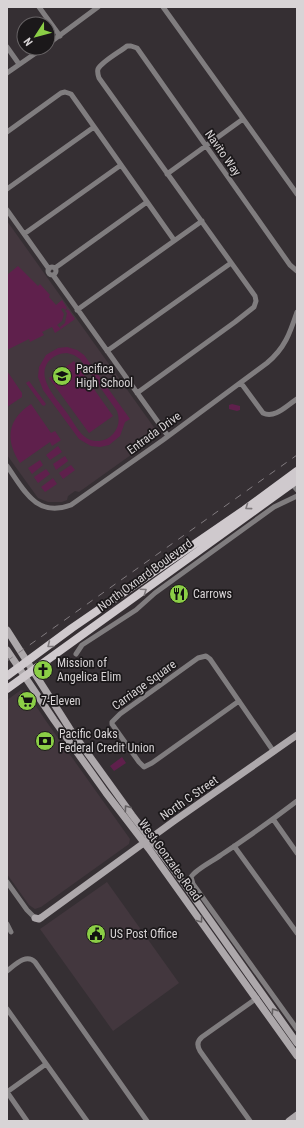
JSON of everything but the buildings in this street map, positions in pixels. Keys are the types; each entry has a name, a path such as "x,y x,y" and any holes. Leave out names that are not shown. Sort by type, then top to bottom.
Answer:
{"main road":[{"name":"North Oxnard Boulevard","path":"7,676 20,668 72,628 126,592 297,471"},
{"name":"North Oxnard Boulevard","path":"7,689 33,672 296,483"},
{"path":"267,493 274,493 284,486 296,483"},
{"path":"126,592 126,604"},
{"name":"West Gonzales Road","path":"7,630 70,729 297,1056"},
{"name":"West Gonzales Road","path":"7,650 26,676 54,720 106,793 184,882 297,1043"},
{"name":"North C Street","path":"35,918 42,918 297,735"},
{"path":"91,772 98,768"},
{"path":"289,1121 297,1116"}],"street":[{"path":"40,7 60,36"},
{"path":"163,7 297,194"},
{"path":"56,39 95,8"},
{"name":"Navito Way","path":"167,174 99,78 98,70 101,65 127,46 135,47 148,63 290,265 297,271"},
{"path":"7,47 19,64"},
{"path":"7,73 31,56"},
{"path":"7,132 61,93 66,92 71,94 174,240"},
{"path":"137,393 254,307 256,301 255,296 167,174 243,119"},
{"path":"7,189 94,127"},
{"path":"24,234 121,165"},
{"path":"49,269 52,267 55,268 147,202"},
{"path":"7,210 49,269 48,273 53,275 168,436"},
{"path":"77,310 202,221"},
{"path":"108,352 231,263"},
{"path":"53,275 56,272 55,268"},
{"name":"Entrada Drive","path":"7,466 28,496 35,503 49,508 64,508 77,501 168,436 276,356 283,347 289,335 297,312"},
{"path":"241,383 263,413 268,415 274,414 297,398"},
{"path":"76,654 82,645 142,605 155,593 274,508 297,496"},
{"name":"Carriage Square","path":"239,701 146,766 139,762 112,724 112,722 120,714 202,657 206,656 210,659 239,701 274,752"},
{"path":"297,801 198,870 191,877 193,884 297,1029"},
{"path":"273,819 297,853"},
{"path":"234,846 297,933"},
{"path":"7,882 27,910 35,918"},
{"path":"7,924 11,932"},
{"path":"7,971 22,960 28,958 35,962 147,1121"},
{"path":"250,1121 198,1048 198,1042 202,1037 257,998"},
{"path":"7,1009 87,1121"},
{"path":"27,1121 7,1092 46,1064"}],"shaded area":[{"name":"Pacifica High School","path":"7,221 158,433 157,436 143,444 142,447 79,492 75,491 68,496 67,500 62,502 48,502 38,498 7,455"},
{"path":"18,266 38,286 40,284 50,295 49,297 56,305 62,300 67,308 65,310 63,308 61,309 64,314 62,321 57,325 61,329 55,333 52,327 42,332 44,335 30,342 29,339 7,350 7,275"},
{"path":"68,309 75,319 61,329 60,327 65,323 67,313 65,311"},
{"path":"67,347 77,350 84,355 130,419 125,422 120,436 109,445 100,447 91,446 79,439 43,390 38,377 39,367 46,355 58,348","holes":["67,353 80,359 117,411 119,420 117,429 105,440 91,440 85,437 53,395 46,382 44,375 45,368 50,360 62,354"]},
{"path":"74,361 113,416 89,433 49,378"},
{"path":"7,371 22,393 22,397 7,407"},
{"path":"29,381 46,404 44,406 26,383"},
{"path":"31,404 51,433 55,431 61,440 52,446 50,442 20,463 12,446 11,431 17,417"},
{"path":"232,404 240,406 240,410 237,411 229,409 229,405"},
{"path":"58,446 62,452 50,460 46,455"},
{"path":"65,456 68,461 56,470 53,464"},
{"path":"40,460 43,465 32,474 28,468"},
{"path":"71,465 75,470 63,479 59,473"},
{"path":"46,469 50,474 38,483 34,477"},
{"path":"53,478 57,484 45,492 41,487"},
{"path":"21,690 26,691 130,839 129,844 41,907 35,909 29,905 7,874 7,700"},
{"path":"122,757 126,763 114,771 110,766"},
{"path":"107,882 179,983 113,1031 40,929"}],"railway":[{"path":"7,661 297,455"}],"place":[{"name":"Pacifica High School","path":"62,376"},
{"name":"Carrows","path":"179,594"},
{"name":"Mission of Angelica Elim","path":"43,670"},
{"name":"7-Eleven","path":"27,701"},
{"name":"Pacific Oaks Federal Credit Union","path":"45,741"},
{"name":"US Post Office","path":"96,934"}]}
